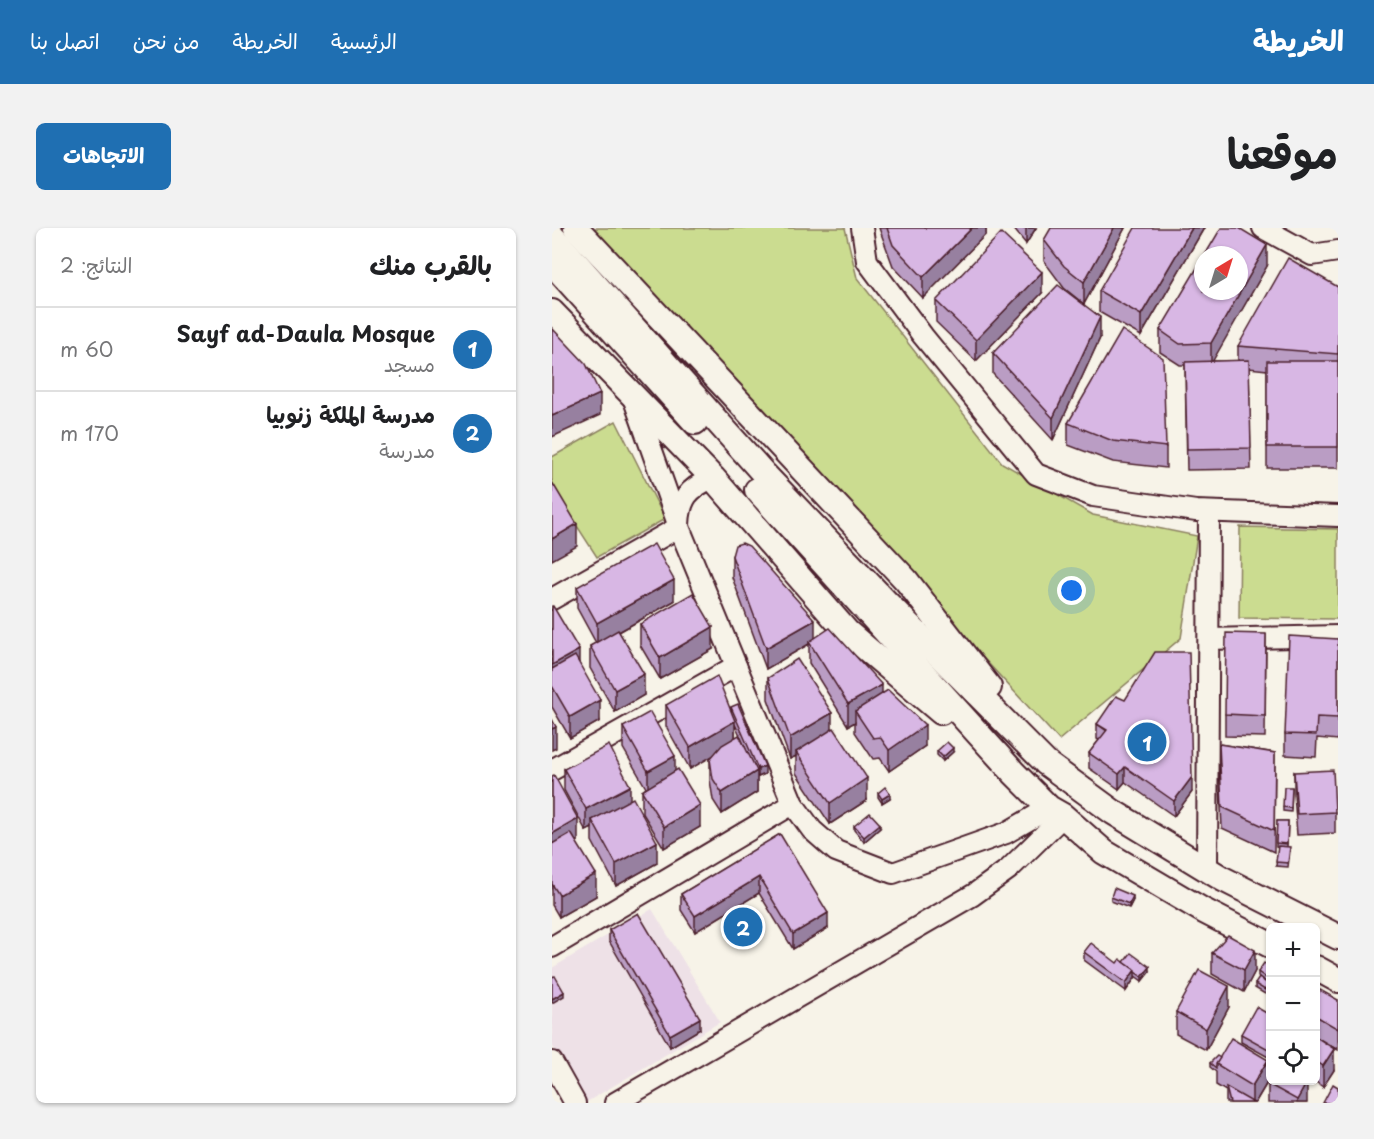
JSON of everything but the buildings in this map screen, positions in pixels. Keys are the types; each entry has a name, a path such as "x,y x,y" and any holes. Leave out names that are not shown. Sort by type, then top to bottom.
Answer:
{"main road":[{"path":"576,228 906,580 1046,763"},
{"path":"552,236 765,475 886,602 1046,763 1113,812 1207,869 1338,937"},
{"path":"552,264 1014,773"},
{"path":"552,312 713,478 847,632 1104,852 1204,911 1266,943"},
{"path":"1320,970 1338,980"}],"street":[{"path":"862,228 867,261 923,336 1036,474 1093,496 1209,512 1338,516"},
{"path":"1263,228 1312,255 1338,251"},
{"path":"631,392 679,527 793,804 812,830 836,851 864,859 893,873 1006,833 1056,812"},
{"path":"679,527 680,506 687,495 695,487 713,478"},
{"path":"1207,869 1209,512"},
{"path":"552,599 679,527"},
{"path":"1209,639 1338,636"},
{"path":"552,770 736,666"},
{"path":"552,947 793,804"},
{"path":"615,1103 973,895 1009,869 1056,812"},
{"path":"552,1062 575,1103"}],"shaded area":[{"path":"652,909 720,1022 585,1103 552,1045 552,968"}],"green space":[{"path":"586,228 845,228 857,278 1002,463 1093,515 1197,536 1181,638 1059,740"},
{"path":"616,421 665,519 597,557 552,487 552,457"},
{"path":"1240,527 1338,529 1338,619 1239,618"}],"place":[{"name":"Sayf ad-Daula Mosque","path":"1147,742"},
{"name":"مدرسة الملكة زنوبيا","path":"743,927"}]}
